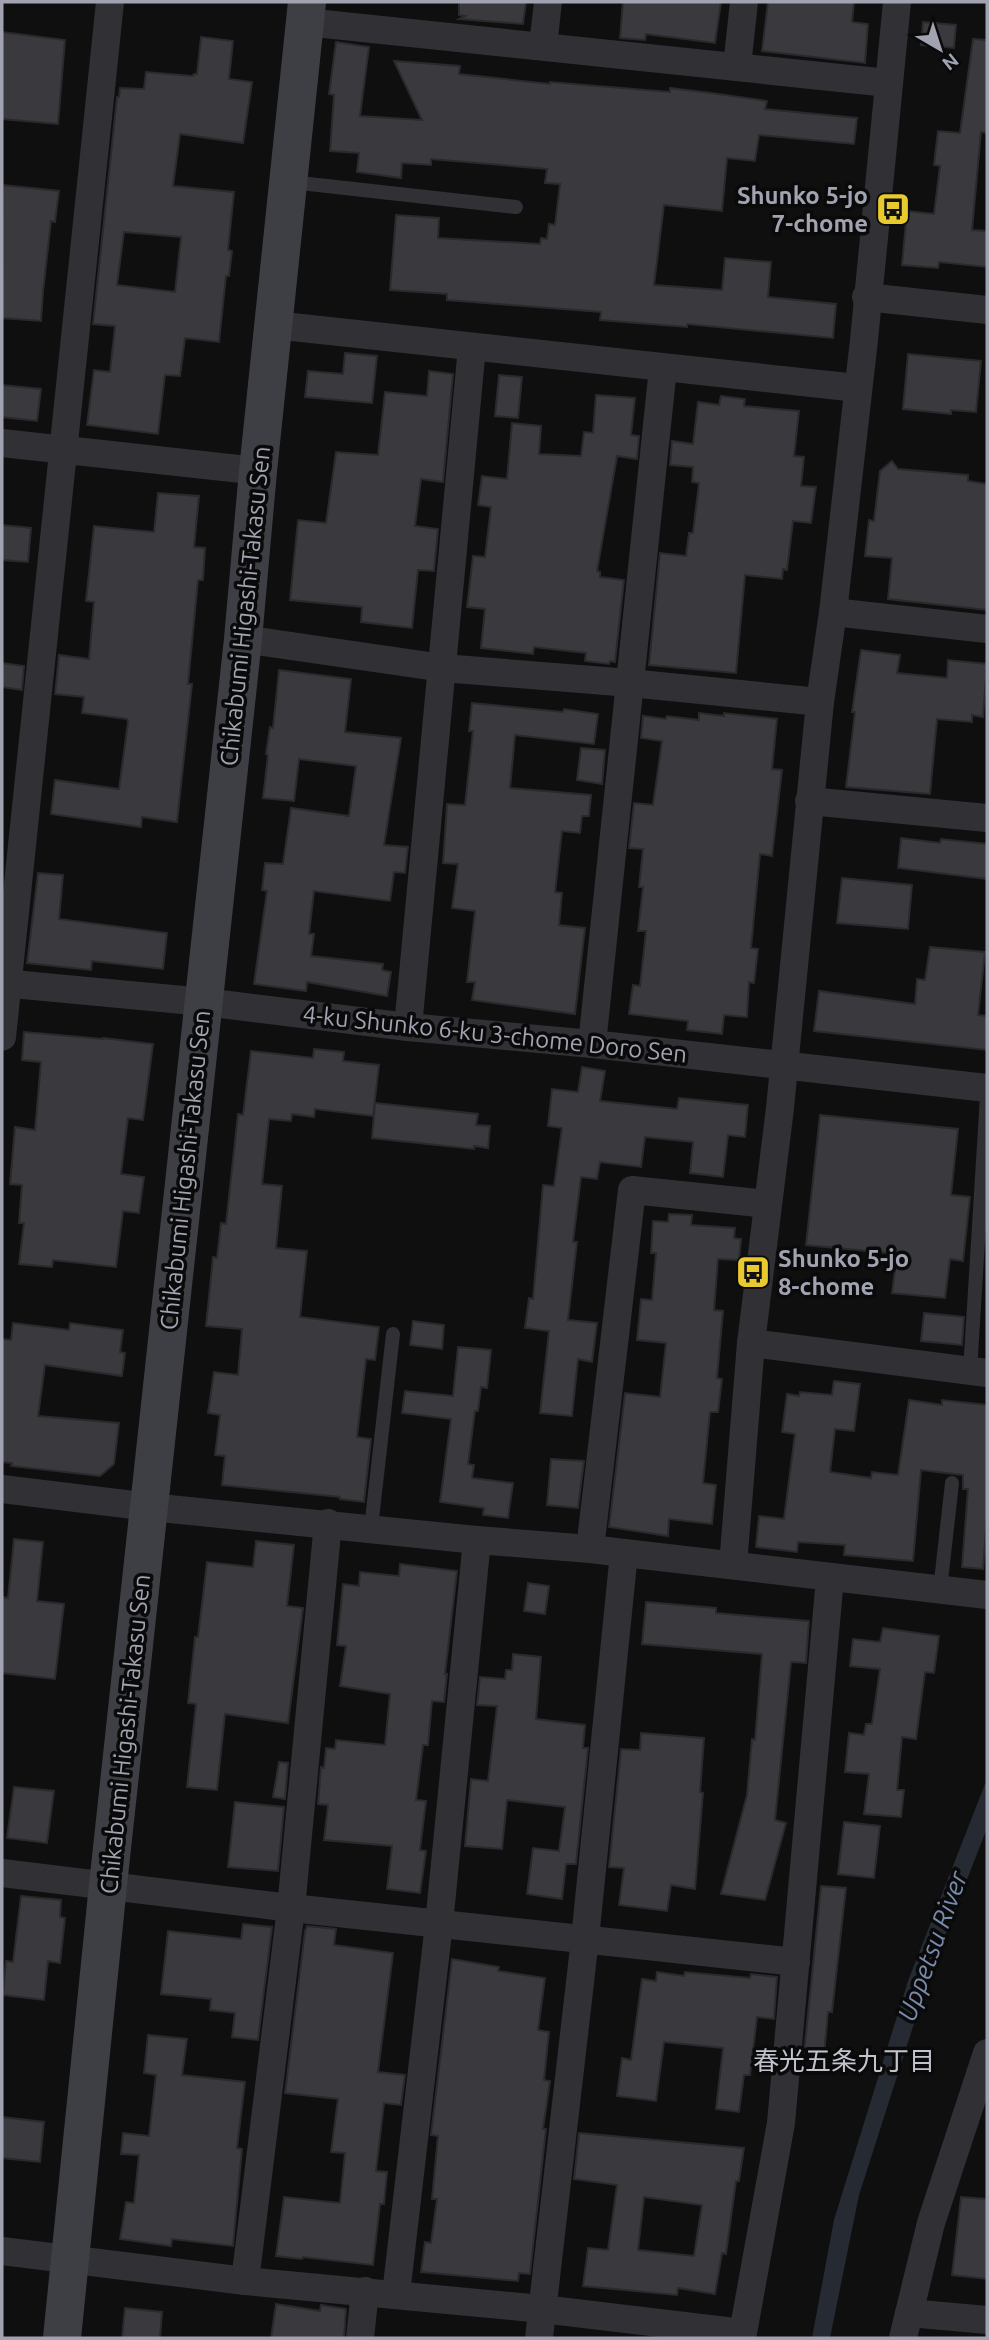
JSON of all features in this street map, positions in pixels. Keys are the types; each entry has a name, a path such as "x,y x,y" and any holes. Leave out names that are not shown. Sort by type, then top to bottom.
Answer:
{"street":[{"path":"2,1037 5,983 110,2"},
{"path":"543,46 548,2"},
{"path":"737,66 744,2"},
{"path":"733,1565 751,1343 784,1065 820,702 864,340 897,2"},
{"path":"306,12 543,46 888,83"},
{"name":"Chikabumi Higashi-Takasu Sen","path":"62,2338 108,1885 243,639 306,12"},
{"path":"866,298 987,310"},
{"path":"274,325 857,388"},
{"path":"408,1027 472,347"},
{"path":"592,1044 663,368"},
{"path":"2,443 258,471"},
{"path":"833,612 987,629"},
{"path":"243,639 443,667 820,702"},
{"path":"809,802 987,818"},
{"name":"4-ku Shunko 6-ku 3-chome Doro Sen","path":"5,983 204,1002 408,1027 592,1044 987,1088"},
{"path":"590,1549 632,1190 767,1205"},
{"path":"751,1343 979,1372"},
{"path":"2,1489 150,1507 590,1549 987,1595"},
{"path":"245,2281 291,1908 328,1523"},
{"path":"396,2294 439,1924 477,1540"},
{"path":"539,2338 585,1939 625,1553"},
{"path":"2,2252 70,2258 245,2281 542,2309 743,2333 781,2123 830,1578"},
{"path":"2,1873 291,1908 796,1962"},
{"path":"987,2053 982,2081 930,2224 906,2326 987,2320"},
{"path":"360,2338 365,2291"}],"lane":[{"path":"288,182 516,207"},
{"path":"979,1372 987,1096"},
{"path":"371,1528 393,1334"},
{"path":"940,1590 952,1483"}],"water":[{"name":"Uppetsu River","path":"987,1779 987,1828 928,1980 859,2195 830,2338 812,2338 834,2220 908,1981"}],"building":[{"path":"459,2 526,2 523,24 459,19 465,16 459,15"},
{"path":"623,2 721,2 715,43 646,34 645,40 620,38"},
{"path":"768,2 854,2 852,22 868,24 865,63 762,51"},
{"path":"923,22 956,25 954,48 921,45"},
{"path":"2,32 65,40 58,124 2,119"},
{"path":"201,37 233,41 229,79 252,82 243,143 180,134 173,186 234,192 228,250 232,251 229,276 226,276 219,342 185,338 180,376 165,375 158,434 87,425 94,370 110,372 115,326 93,324 117,97 120,88 144,89 146,72 193,76 197,74","holes":["124,232 181,237 175,292 117,285"]},
{"path":"973,39 987,40 987,133 981,132 972,230 987,231 987,267 939,262 938,268 902,265 907,211 934,214 940,166 934,165 938,131 960,133"},
{"path":"336,42 369,47 360,116 422,120 394,61 460,66 459,74 550,84 670,92 670,88 711,93 767,101 765,109 857,118 854,144 759,135 755,161 727,158 722,211 664,205 654,285 722,290 725,258 771,262 768,297 836,304 833,338 687,324 687,327 600,320 601,312 447,300 447,294 390,290 396,215 439,218 438,238 540,244 541,238 547,239 549,224 555,225 560,184 545,183 547,169 431,159 431,165 402,163 401,178 357,172 359,153 330,151 334,95 329,94"},
{"path":"3,185 59,191 55,222 51,221 41,321 2,318"},
{"path":"345,353 377,356 372,403 305,397 308,371 343,374"},
{"path":"908,354 981,361 976,412 951,410 951,414 903,409"},
{"path":"429,371 453,374 443,482 421,479 415,526 438,529 434,571 418,570 412,628 361,622 362,607 290,600 298,520 326,523 336,452 378,455 385,392 427,396"},
{"path":"499,375 522,377 518,418 495,416"},
{"path":"2,385 41,389 37,421 2,417"},
{"path":"596,395 635,398 631,435 639,436 637,459 617,456 597,571 600,572 600,577 624,580 615,662 610,661 609,664 585,661 586,653 534,647 533,654 481,648 485,609 467,607 473,556 485,557 491,507 478,505 482,476 507,479 512,423 541,426 539,454 581,456 584,432 593,433"},
{"path":"721,396 745,399 744,406 799,411 794,456 804,457 801,486 816,487 811,523 793,521 787,570 783,569 782,579 745,575 736,673 649,665 660,553 686,556 689,533 693,533 699,483 692,482 693,467 670,465 672,441 693,444 698,402 719,405"},
{"path":"892,461 898,469 968,475 968,481 987,484 987,610 888,599 892,558 865,556 869,520 874,521 880,471"},
{"path":"158,493 199,496 194,547 205,548 203,580 198,580 188,684 192,684 177,822 142,817 141,827 51,814 55,780 119,789 127,719 82,713 84,697 55,694 59,655 89,659 94,602 86,601 94,526 154,532"},
{"path":"2,525 31,528 28,562 2,560"},
{"path":"861,650 900,655 897,673 947,678 948,660 987,664 983,717 972,715 972,722 937,719 930,794 846,787 855,712 852,712"},
{"path":"2,663 24,666 22,690 2,687"},
{"path":"279,670 351,679 345,732 401,738 384,845 408,847 405,873 394,872 390,901 314,891 309,934 314,934 311,956 383,964 382,970 391,972 387,996 307,982 306,991 254,984 267,891 262,890 265,863 283,864 291,808 349,816 356,766 299,759 294,801 263,798 266,754 270,727 273,728"},
{"path":"472,703 598,714 594,744 515,735 510,788 591,795 589,816 582,816 580,833 562,831 555,892 562,893 559,925 585,928 575,1014 472,1000 475,982 467,982 475,911 452,908 458,864 443,863 447,804 465,805 473,731 469,731"},
{"path":"699,713 777,719 772,769 782,770 772,856 760,854 751,948 758,949 754,983 749,982 747,1017 724,1015 722,1034 687,1030 688,1021 629,1014 633,985 640,986 646,931 638,931 643,887 639,887 643,849 629,848 634,803 653,805 662,741 641,738 643,716 699,720"},
{"path":"581,748 605,750 602,784 577,780"},
{"path":"901,838 940,843 941,839 987,844 987,879 898,868"},
{"path":"38,873 63,875 59,919 167,933 163,969 92,961 91,970 27,963"},
{"path":"842,878 912,885 908,929 837,923"},
{"path":"930,947 985,952 978,1015 987,1016 987,1050 814,1031 819,991 915,1004 917,979 925,980"},
{"path":"24,1032 153,1044 143,1120 128,1118 121,1174 144,1177 139,1213 123,1211 116,1267 53,1260 52,1267 19,1264 24,1223 19,1223 22,1185 10,1184 15,1127 35,1130 41,1062 22,1060"},
{"path":"314,1049 344,1052 343,1061 379,1065 373,1116 315,1109 314,1117 292,1114 291,1121 269,1119 262,1184 282,1186 276,1248 307,1251 300,1317 379,1327 375,1360 366,1359 357,1437 371,1439 364,1502 340,1497 222,1485 225,1456 215,1455 220,1415 208,1413 214,1372 238,1375 242,1329 206,1326 213,1257 217,1258 221,1223 226,1224 238,1114 243,1115 251,1051 313,1058"},
{"path":"582,1067 605,1071 600,1101 677,1109 679,1098 748,1105 745,1137 728,1135 723,1177 690,1173 693,1142 645,1137 641,1167 600,1162 597,1179 581,1177 568,1320 597,1323 592,1362 578,1359 572,1416 540,1413 549,1331 525,1328 529,1298 533,1299 543,1185 554,1186 562,1128 548,1126 552,1089 578,1092"},
{"path":"375,1103 478,1114 476,1125 490,1126 488,1148 474,1146 474,1149 372,1138"},
{"path":"820,1115 958,1129 951,1195 970,1197 963,1261 950,1259 945,1298 892,1293 897,1254 806,1245"},
{"path":"669,1214 692,1215 691,1225 735,1228 734,1238 741,1239 739,1260 718,1259 714,1310 723,1311 717,1378 722,1379 718,1412 710,1412 703,1483 716,1485 712,1524 669,1519 668,1536 609,1527 625,1393 660,1397 666,1343 637,1340 641,1299 652,1300 656,1253 651,1253 653,1221 668,1222"},
{"path":"924,1313 964,1317 962,1345 921,1341"},
{"path":"413,1321 444,1325 442,1349 410,1345"},
{"path":"13,1323 69,1330 70,1323 123,1330 120,1352 125,1353 122,1376 45,1365 38,1416 119,1423 114,1464 100,1476 11,1466 12,1463 2,1462 2,1339 11,1340"},
{"path":"458,1347 491,1350 487,1388 481,1387 478,1411 475,1411 468,1464 474,1465 472,1478 513,1483 508,1518 483,1515 484,1508 440,1502 451,1419 402,1413 405,1391 453,1396"},
{"path":"834,1381 860,1384 854,1431 835,1429 830,1472 871,1478 872,1472 898,1475 909,1400 942,1405 942,1400 987,1405 987,1516 983,1569 962,1567 968,1489 963,1489 963,1475 921,1470 913,1561 844,1555 845,1545 798,1542 797,1552 756,1547 759,1516 784,1519 795,1434 782,1432 787,1394 799,1396 800,1392 832,1395"},
{"path":"551,1459 584,1461 578,1508 547,1505"},
{"path":"14,1539 43,1542 37,1601 64,1604 55,1679 2,1673 2,1597 8,1598"},
{"path":"256,1541 294,1545 287,1606 303,1608 288,1723 225,1714 217,1790 187,1787 196,1704 188,1703 207,1562 253,1567"},
{"path":"400,1564 457,1571 444,1702 432,1701 428,1745 423,1745 416,1800 426,1801 420,1850 426,1851 420,1893 387,1889 392,1846 324,1840 328,1805 318,1804 321,1767 324,1768 326,1748 335,1749 336,1740 385,1745 390,1694 340,1686 346,1646 337,1645 343,1584 359,1586 360,1572 399,1576"},
{"path":"528,1583 549,1586 545,1614 524,1611"},
{"path":"646,1602 716,1608 716,1613 809,1621 806,1663 791,1662 775,1820 786,1823 765,1900 721,1894 747,1795 752,1739 755,1740 762,1654 642,1644"},
{"path":"883,1628 939,1636 934,1673 925,1672 916,1739 902,1737 897,1790 904,1790 901,1817 864,1814 869,1774 845,1772 849,1733 864,1735 866,1724 872,1724 880,1669 850,1666 853,1639 880,1642"},
{"path":"513,1654 541,1657 536,1719 585,1725 583,1748 588,1748 576,1864 566,1864 562,1899 527,1894 533,1848 559,1851 565,1807 507,1800 502,1849 465,1846 471,1779 488,1781 497,1706 477,1705 480,1677 505,1679 506,1670 512,1670"},
{"path":"641,1733 704,1738 700,1792 703,1793 695,1889 671,1885 667,1911 619,1905 624,1868 609,1867 621,1749 640,1750"},
{"path":"279,1762 288,1763 285,1799 273,1797"},
{"path":"14,1787 54,1791 47,1843 7,1838"},
{"path":"235,1802 284,1807 278,1871 228,1867"},
{"path":"844,1822 880,1826 874,1878 838,1874"},
{"path":"821,1886 846,1888 832,2012 828,2012 824,2055 804,2053"},
{"path":"21,1896 61,1900 60,1917 65,1918 60,1963 48,1961 44,2000 3,1995 6,1961 13,1962"},
{"path":"243,1924 272,1927 258,2040 232,2037 235,2013 210,2010 211,1999 161,1994 168,1931 241,1939"},
{"path":"307,1926 336,1929 334,1945 393,1953 378,2072 405,2075 401,2105 384,2103 376,2171 387,2172 384,2204 380,2204 373,2265 276,2256 284,2197 340,2203 345,2153 331,2152 338,2099 285,2093"},
{"path":"452,1959 499,1967 498,1971 545,1978 538,2030 549,2032 544,2080 550,2081 543,2129 546,2129 530,2274 519,2273 518,2281 421,2272 425,2242 431,2243 437,2199 432,2199 438,2136 431,2135"},
{"path":"657,1972 684,1976 685,1972 750,1978 751,1974 777,1977 774,2019 757,2017 750,2075 744,2075 739,2112 716,2109 723,2048 664,2042 656,2101 617,2096 622,2058 631,2060 642,1979 656,1981"},
{"path":"148,2035 187,2039 182,2075 245,2082 237,2148 242,2149 233,2246 172,2239 171,2246 120,2239 126,2202 134,2203 139,2155 121,2154 123,2133 149,2136 156,2075 144,2073"},
{"path":"2,2117 44,2122 40,2162 2,2158"},
{"path":"579,2133 744,2148 739,2181 736,2181 726,2254 722,2253 715,2294 678,2288 677,2295 583,2286 588,2248 608,2250 617,2185 574,2179","holes":["644,2197 702,2205 694,2256 638,2250"]},
{"path":"961,2197 987,2199 987,2279 952,2275"},
{"path":"276,2304 320,2311 321,2305 346,2309 344,2338 271,2338"},
{"path":"125,2308 162,2312 160,2338 122,2338"}],"place":[{"name":"Shunko 5-jo 7-chome","path":"893,209"},
{"name":"Shunko 5-jo 8-chome","path":"753,1272"}],"district":[{"name":"春光五条九丁目","path":"844,2060"}]}
